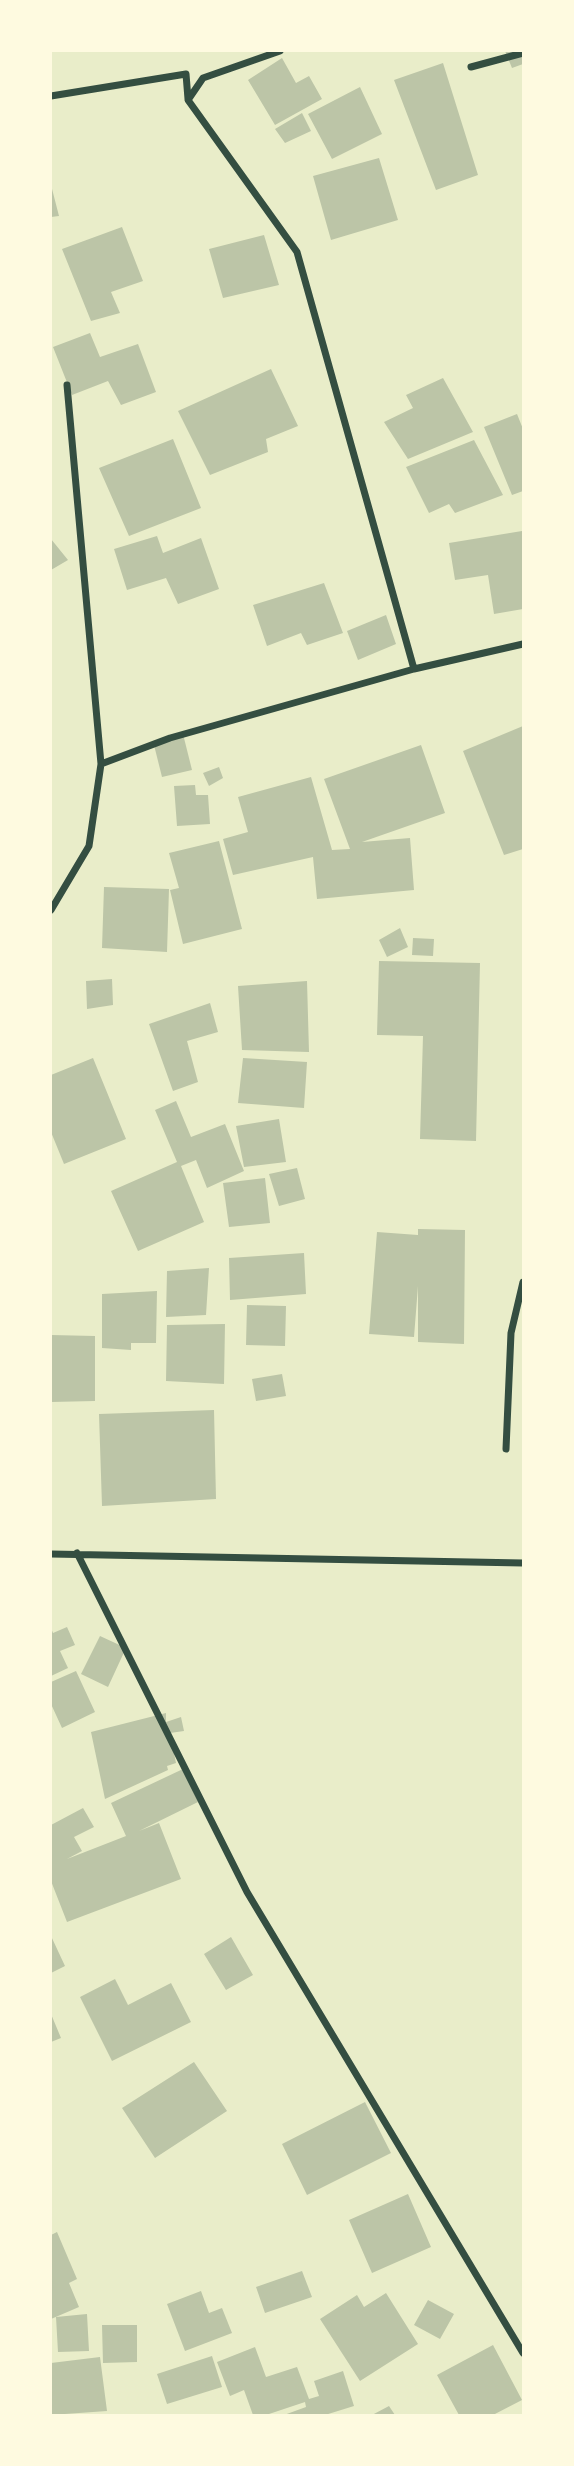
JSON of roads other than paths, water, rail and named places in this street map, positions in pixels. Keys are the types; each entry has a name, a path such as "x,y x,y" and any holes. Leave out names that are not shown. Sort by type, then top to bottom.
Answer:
{"street":[{"path":"188,100 203,78 280,51"},
{"path":"471,67 523,53"},
{"path":"51,96 186,74 188,100 297,252 414,669"},
{"path":"51,910 89,846 101,764 67,385"},
{"path":"101,764 170,738 414,669 523,644"},
{"path":"506,1449 511,1333 523,1282"},
{"path":"77,1553 247,1892 523,2353"},
{"path":"51,1554 523,1563"}]}
